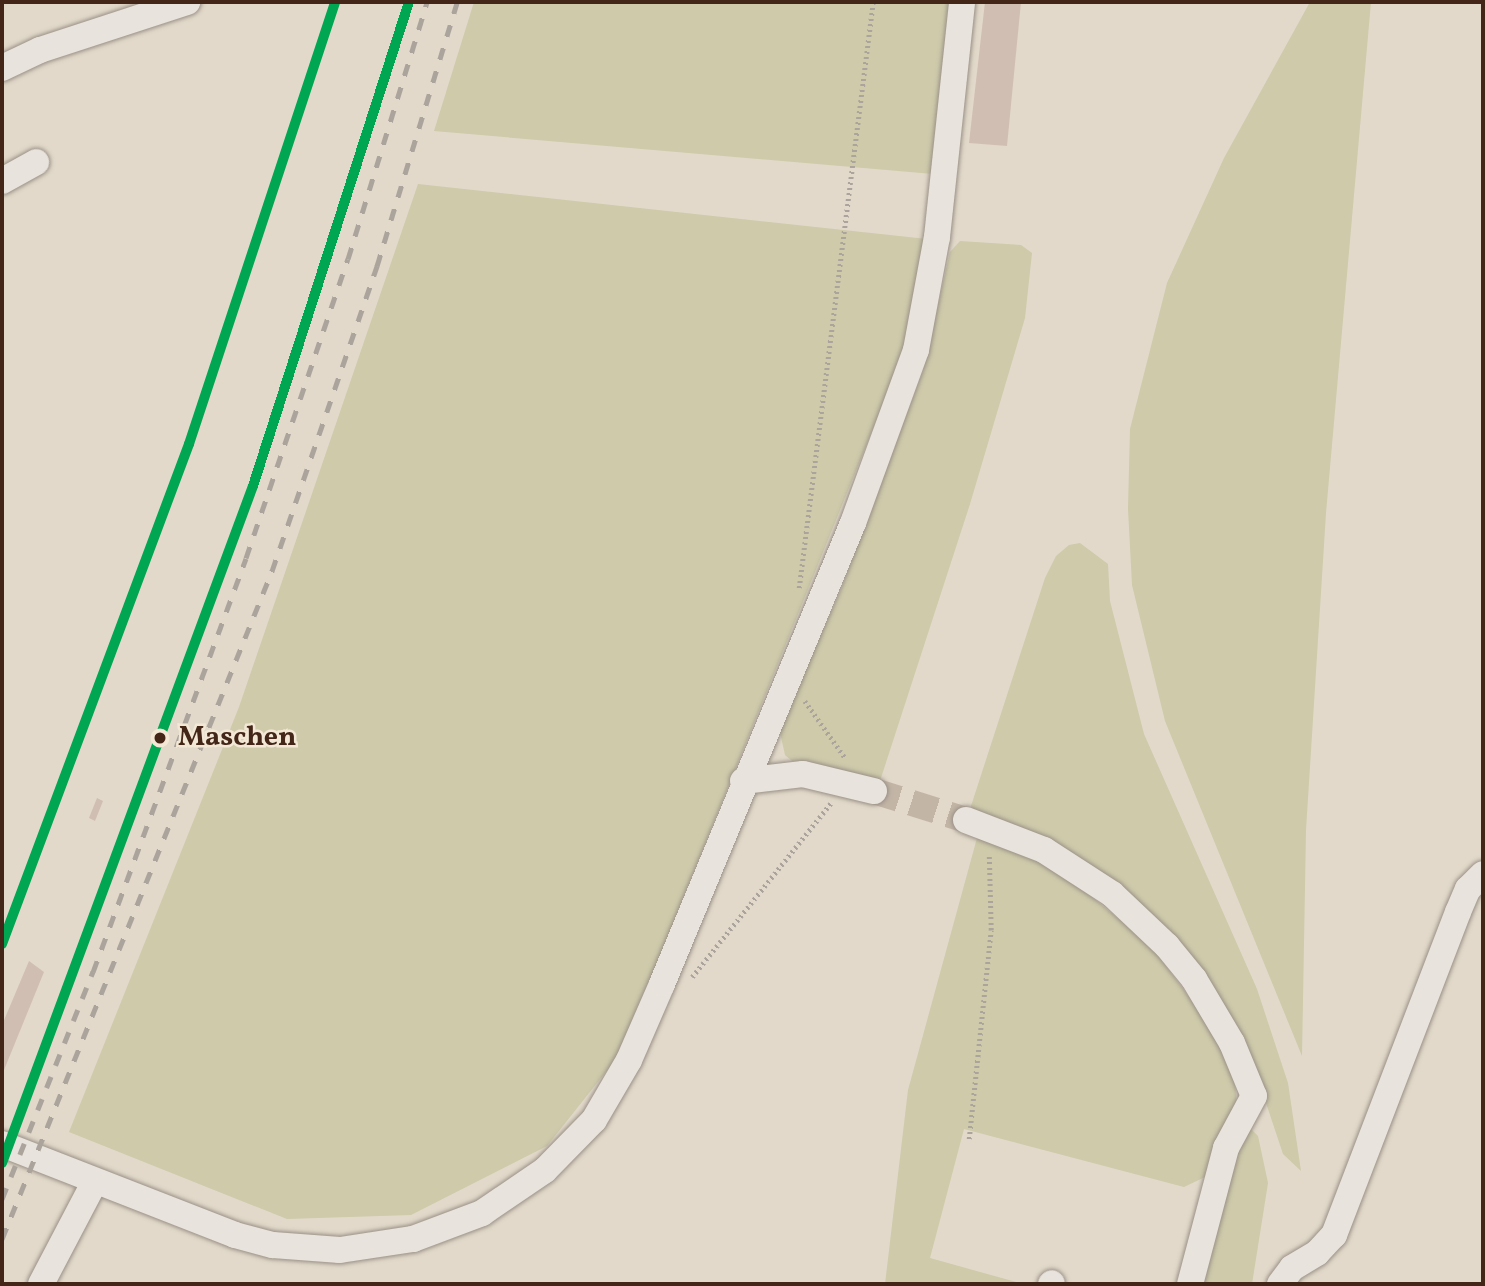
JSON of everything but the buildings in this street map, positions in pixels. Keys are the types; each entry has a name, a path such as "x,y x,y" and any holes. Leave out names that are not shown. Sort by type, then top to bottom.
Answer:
{"street":[{"path":"2,68 40,50 187,2"},
{"path":"2,1144 235,1235 303,1249 340,1250 414,1239 482,1213 512,1195 571,1146 612,1092 662,984 743,781 853,523 916,350 937,237 962,2"},
{"path":"2,181 36,162"},
{"path":"743,781 803,774 871,790"},
{"path":"974,823 1044,850 1112,894 1167,946 1194,979 1232,1043 1254,1096 1226,1148 1190,1284"},
{"path":"1280,1284 1292,1268 1317,1253 1334,1235 1458,912 1468,889 1483,874"},
{"path":"41,1284 95,1181"}],"path":[{"path":"798,593 873,2"},
{"path":"686,988 830,803 871,790 814,718 800,690"},
{"path":"969,1139 993,892 974,823"}],"shaded area":[{"path":"474,2 952,2 933,174 434,131"},
{"path":"1310,2 1371,2 1326,513 1306,830 1302,1056 1165,721 1132,585 1128,509 1130,429 1167,283 1224,158"},
{"path":"418,184 927,239 906,347 620,1054 547,1146 411,1215 287,1219 69,1132 239,707"},
{"path":"960,241 1021,245 1032,253 1025,318 970,504 880,781 798,766 785,755 779,728 840,592 923,371 950,252"},
{"path":"1080,543 1108,564 1110,601 1144,734 1257,989 1288,1083 1301,1171 1283,1154 1259,1082 1183,948 974,813 971,806 1045,578 1056,556 1069,545"},
{"path":"977,838 1034,859 1080,887 1151,946 1222,1041 1234,1074 1237,1105 1205,1177 1184,1187 964,1129 930,1258 1023,1284 885,1284 908,1090"},
{"path":"1251,1129 1258,1136 1268,1183 1252,1284 1204,1284 1238,1149"}],"tunnel":[{"path":"874,791 966,820"}],"railway":[{"path":"2,1199 93,972 246,558 348,259 427,2"},
{"path":"2,1239 272,571 377,266 457,2"}],"transit line":[{"path":"2,944 189,444 335,2"},
{"path":"2,1163 253,486 409,2"}],"place":[{"name":"Maschen","path":"160,738"}]}
